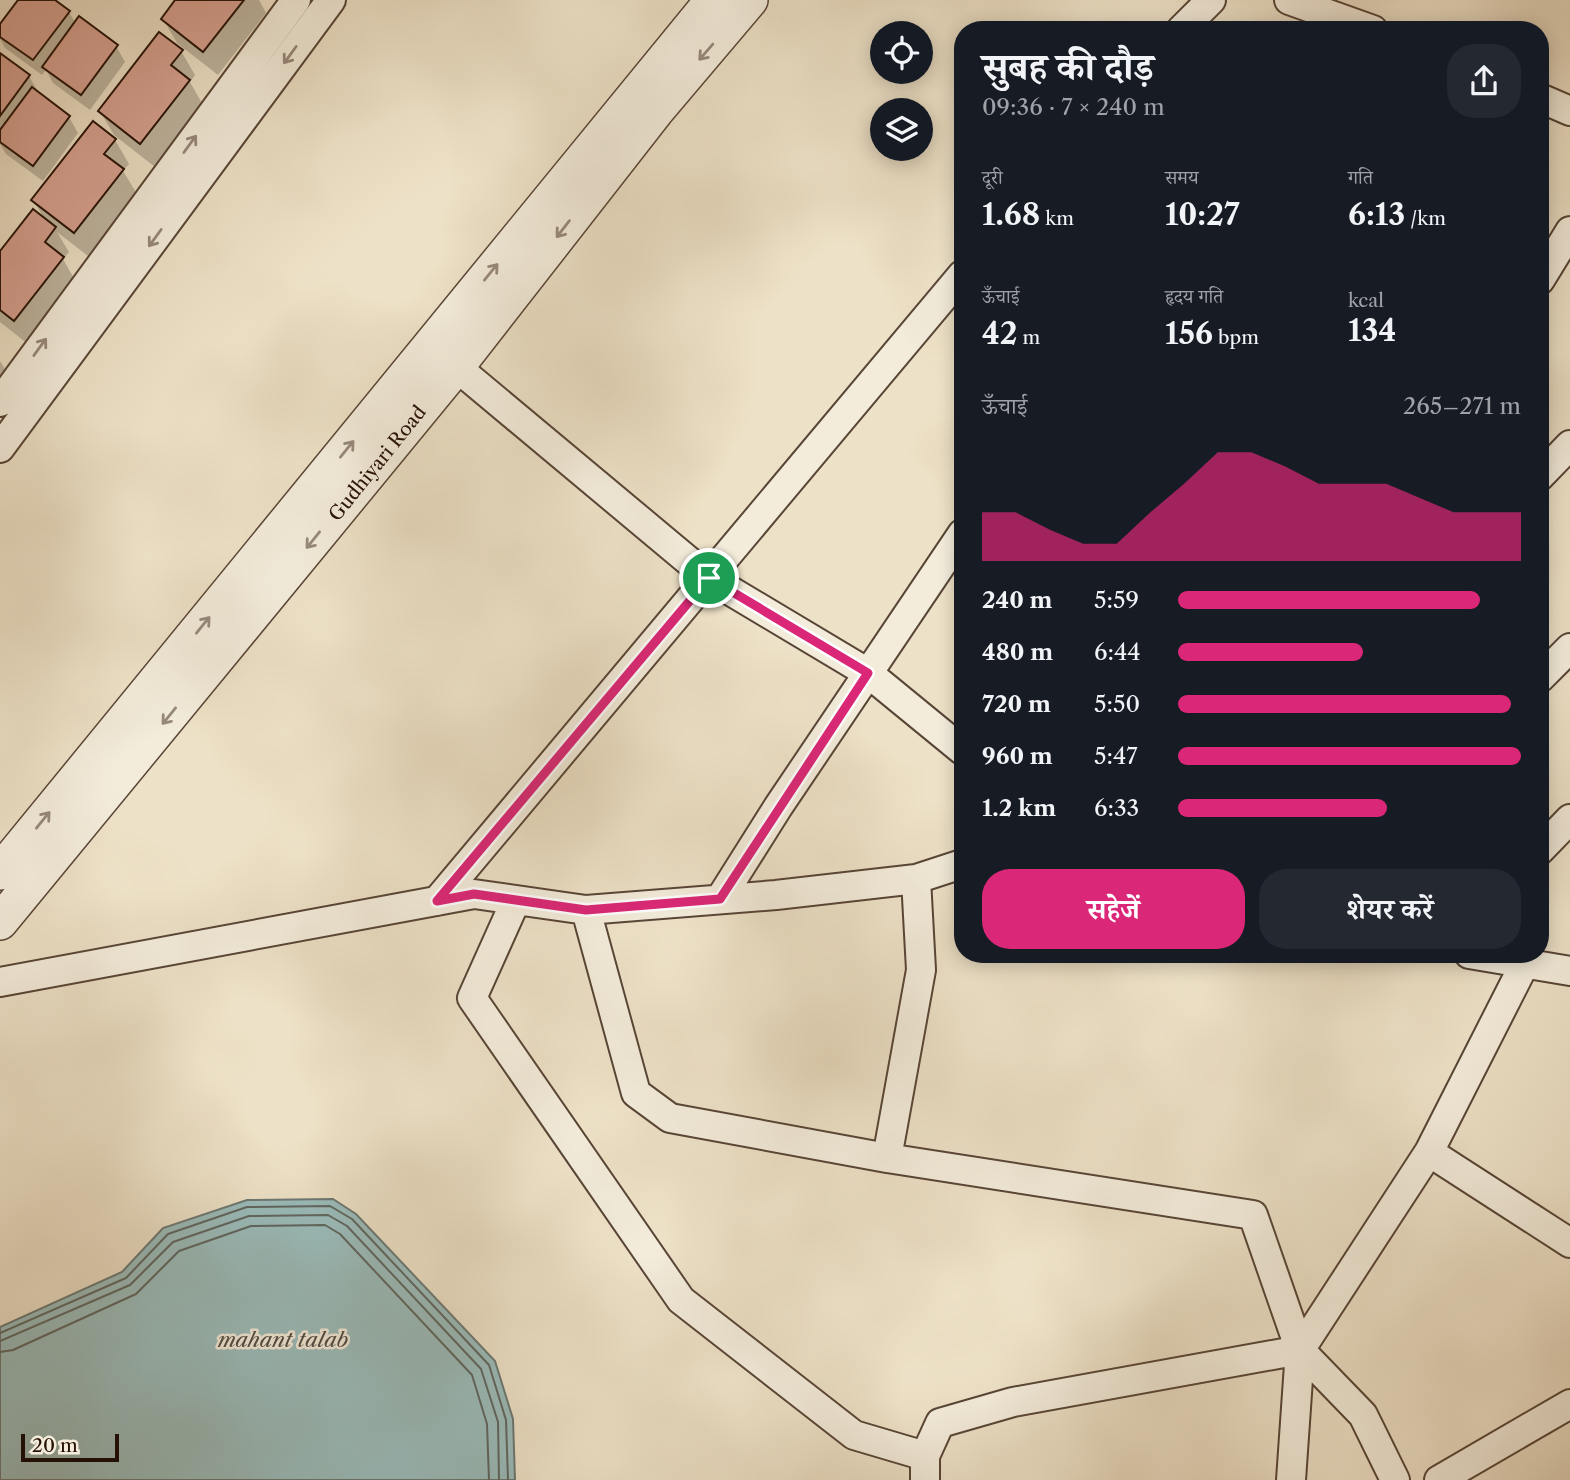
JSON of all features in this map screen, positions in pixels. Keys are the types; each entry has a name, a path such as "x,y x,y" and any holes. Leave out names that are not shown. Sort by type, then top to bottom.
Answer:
{"street":[{"path":"0,402 296,0"},
{"path":"0,448 331,0"},
{"name":"Gudhiyari Road","path":"0,922 443,356 713,0"},
{"name":"Gudhiyari Road","path":"0,872 750,0"},
{"path":"1190,21 1211,0"},
{"path":"1289,0 1340,15"},
{"path":"1549,102 1570,111"},
{"path":"1549,265 1570,231"},
{"path":"437,901 954,285"},
{"path":"443,356 709,578 868,673 954,735"},
{"path":"1549,467 1570,445"},
{"path":"720,899 954,546"},
{"path":"1549,669 1570,648"},
{"path":"1549,841 1570,819"},
{"path":"0,982 474,894 586,910 916,879 954,867"},
{"path":"887,1158 921,970 916,879"},
{"path":"516,900 472,998 681,1300 854,1435 925,1468 940,1423 1013,1402 1300,1350 1429,1153 1525,963 1570,971"},
{"path":"586,910 636,1093 670,1118 887,1158 1253,1215 1300,1350 1291,1480"},
{"path":"1429,1153 1570,1243"},
{"path":"1300,1350 1363,1415 1395,1480"},
{"path":"1439,1480 1570,1404"}],"water":[{"name":"mahant talab","path":"333,1199 356,1214 495,1361 513,1419 515,1480 0,1480 0,1327 122,1272 163,1228 247,1200"}],"building":[{"path":"18,0 55,0 70,11 33,60 0,37 0,24"},
{"path":"175,0 244,0 203,52 161,19"},
{"path":"79,16 118,45 81,95 42,67"},
{"path":"159,32 183,50 171,65 190,80 140,144 98,111"},
{"path":"0,53 30,75 0,116"},
{"path":"32,87 70,116 33,166 0,142 0,130"},
{"path":"93,121 116,139 104,154 124,169 74,233 31,200"},
{"path":"33,209 56,227 45,242 64,257 14,321 0,310 0,251"}],"route":[{"path":"709,578 868,673 720,899 586,910 474,894 437,901 492,836 709,578"}]}
